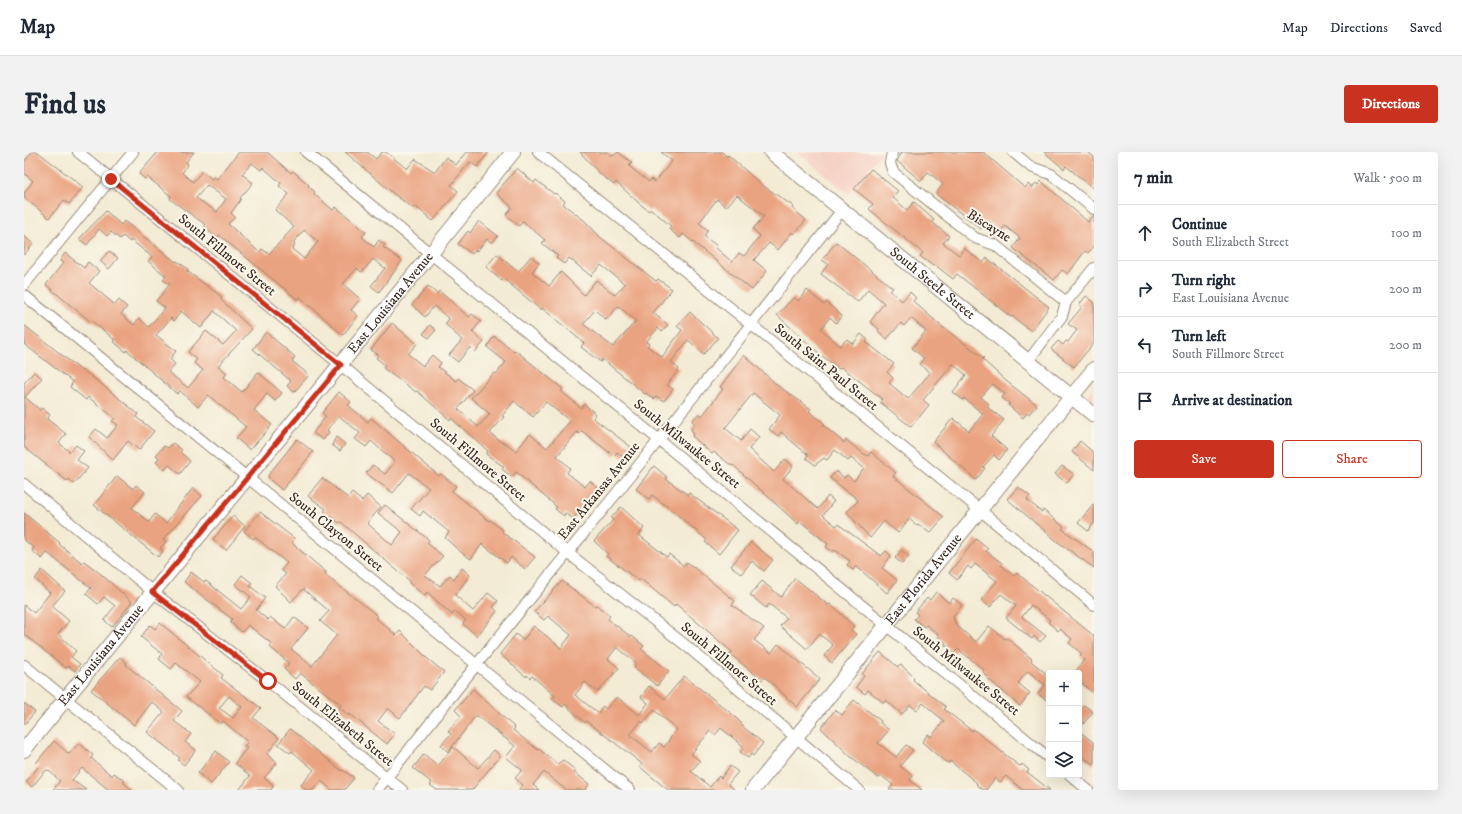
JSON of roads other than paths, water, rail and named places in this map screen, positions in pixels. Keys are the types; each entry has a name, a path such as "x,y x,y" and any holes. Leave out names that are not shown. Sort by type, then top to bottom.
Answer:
{"street":[{"name":"South Fillmore Street","path":"78,152 341,365 568,553 684,644 860,790"},
{"path":"24,285 133,152"},
{"name":"South Milwaukee Street","path":"306,152 1046,756"},
{"name":"East Louisiana Avenue","path":"24,750 152,592 341,365 513,152"},
{"name":"South Saint Paul Street","path":"538,152 980,510 1094,605"},
{"name":"South Steele Street","path":"771,152 1094,415"},
{"name":"Biscayne","path":"892,152 890,163 894,172 976,238 995,245 1066,302"},
{"path":"1013,152 1031,166 1051,174 1094,209"},
{"name":"East Arkansas Avenue","path":"377,790 842,210"},
{"path":"1028,361 1062,316 1066,302 1094,268"},
{"name":"South Clayton Street","path":"24,295 630,790"},
{"name":"East Florida Avenue","path":"753,790 1094,370"},
{"name":"South Elizabeth Street","path":"24,484 152,592 268,681 402,790"},
{"path":"24,665 178,790"},
{"path":"1074,778 1088,790"}]}
